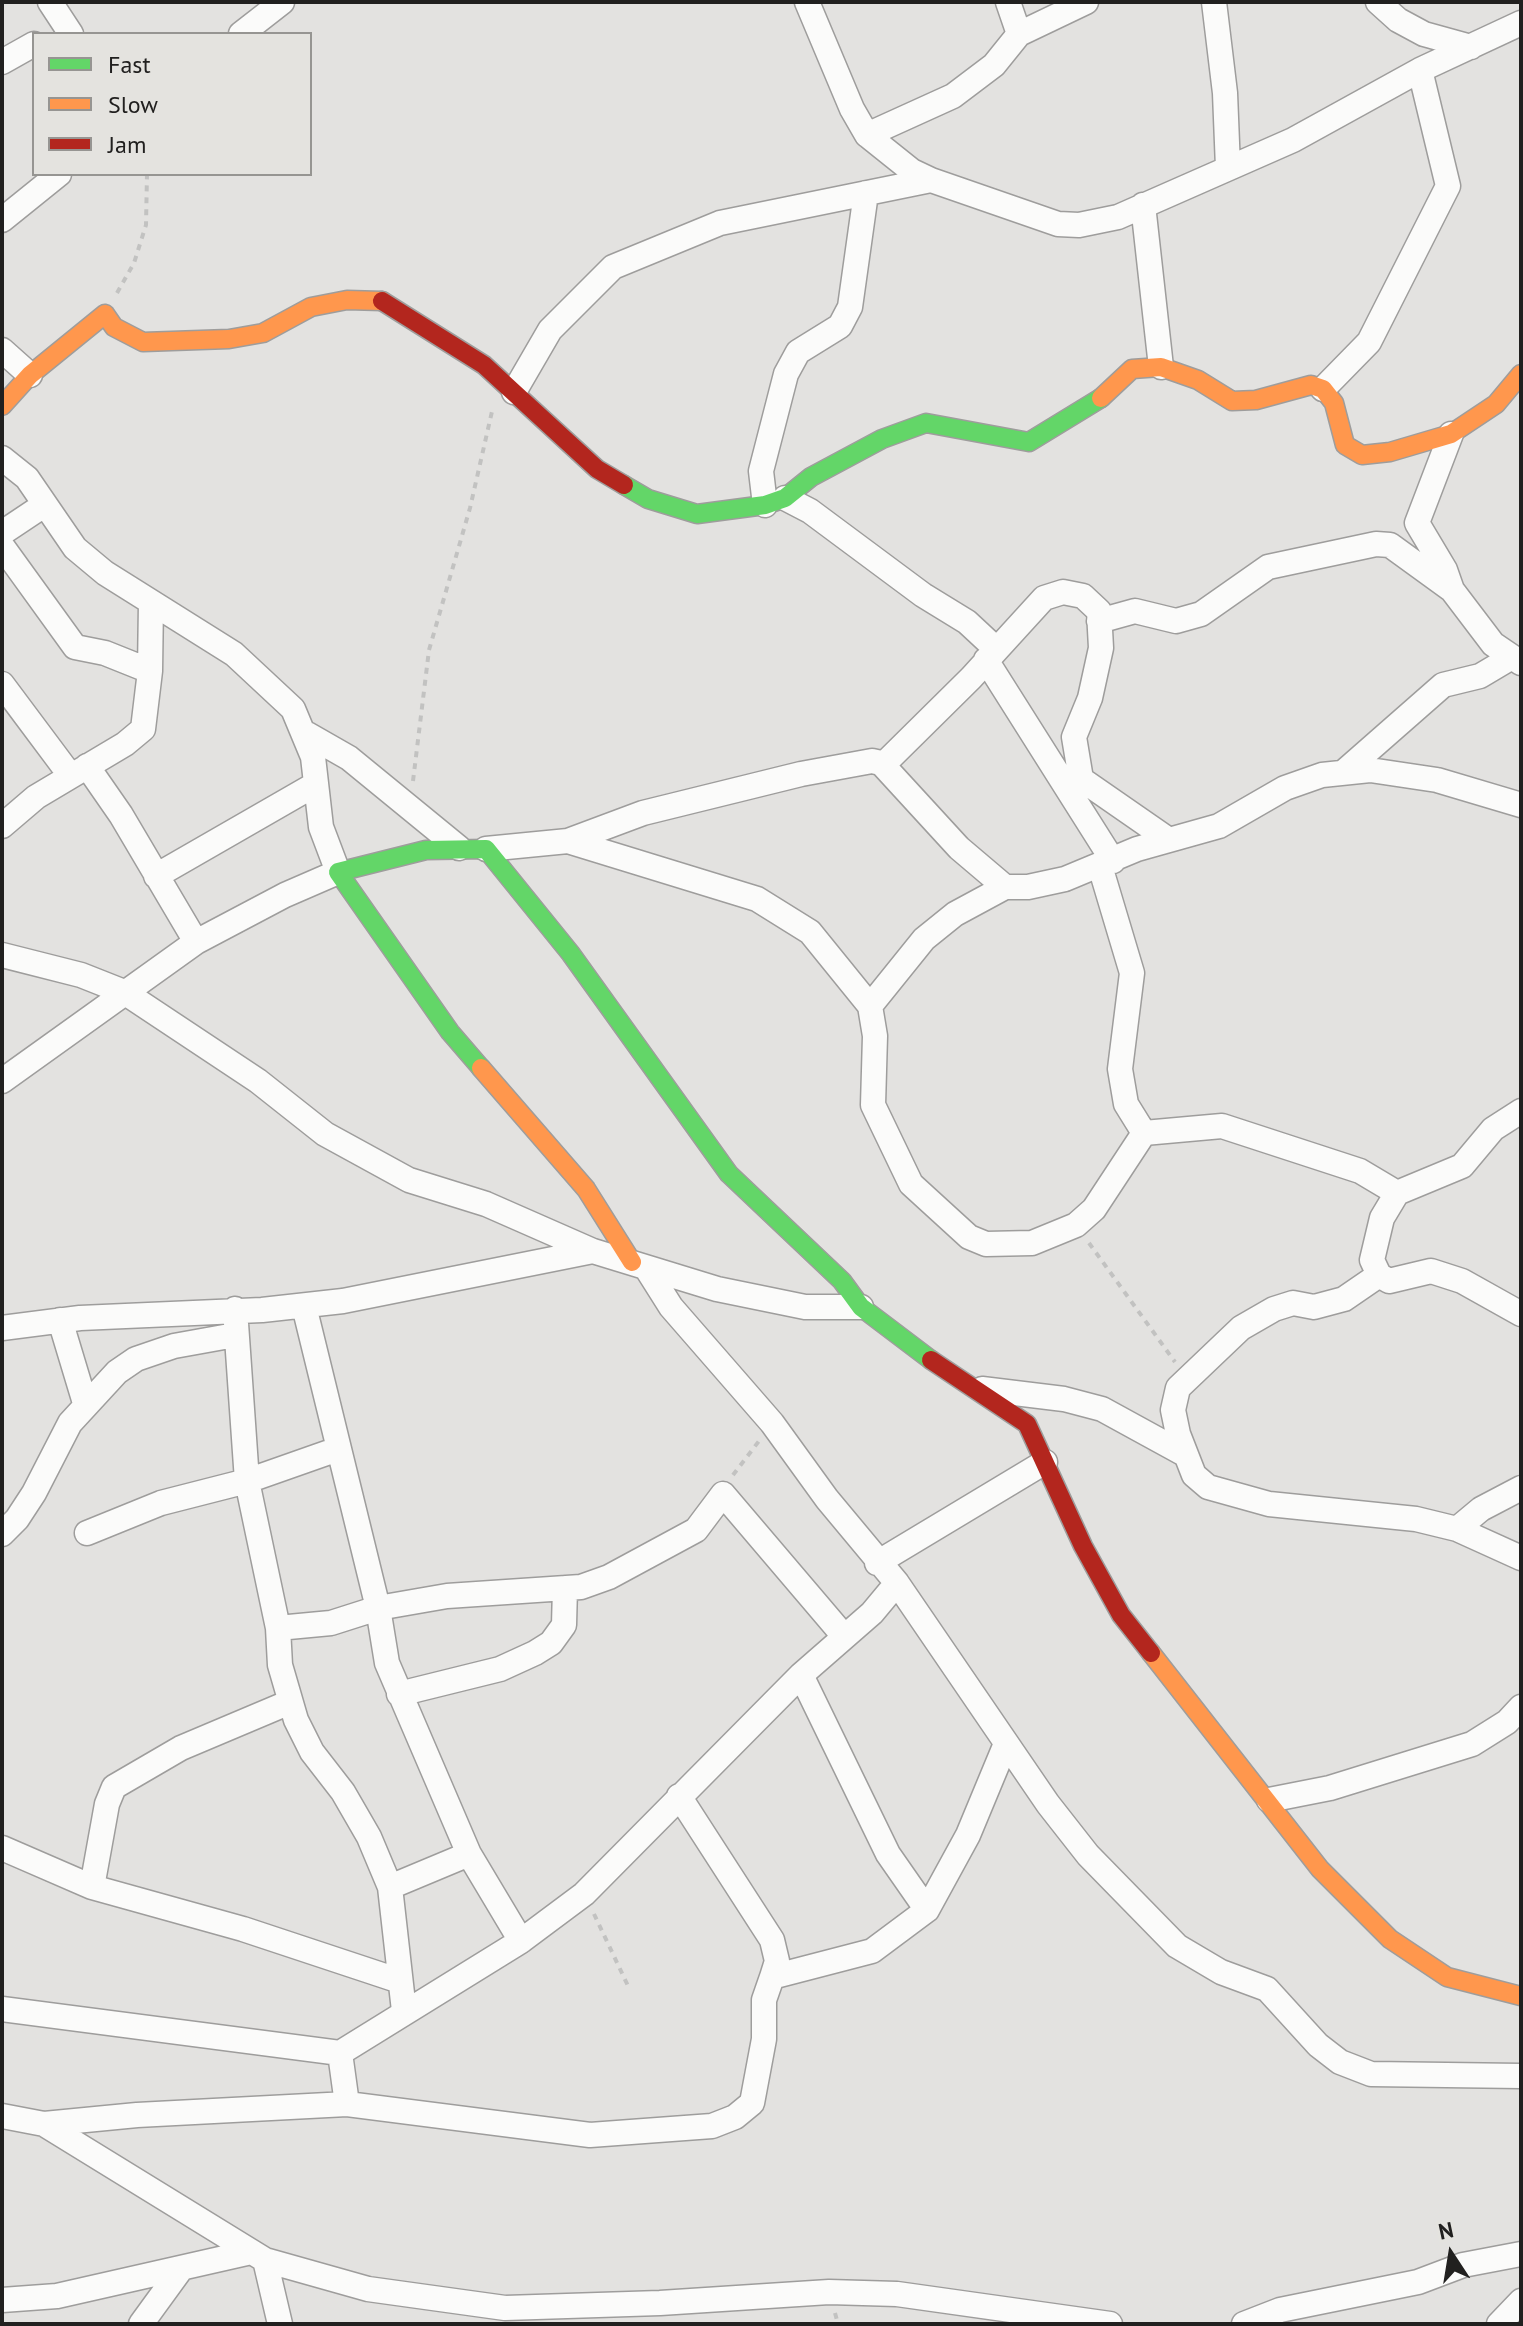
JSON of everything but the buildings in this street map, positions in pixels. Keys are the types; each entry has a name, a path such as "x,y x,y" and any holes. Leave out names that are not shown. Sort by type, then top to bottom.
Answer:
{"street":[{"path":"50,2 63,31"},
{"path":"244,32 282,2"},
{"path":"807,2 852,109 867,135 912,171 931,180 1058,224 1079,225 1118,217 1228,168 1340,117 1420,70 1517,29"},
{"path":"1008,2 1019,34"},
{"path":"867,135 953,96 978,80 1019,34 1086,2"},
{"path":"1214,2 1225,93 1228,168"},
{"path":"1378,2 1398,20 1424,34 1471,47"},
{"path":"2,62 32,45"},
{"path":"1323,389 1369,342 1448,186 1420,70"},
{"path":"2,220 57,176"},
{"path":"507,385 550,330 613,267 720,223 931,180"},
{"path":"775,502 761,471 786,374 798,352 840,326 850,307 866,193"},
{"path":"1143,205 1161,367"},
{"path":"2,406 30,375 105,314 126,335 143,342 229,339 263,333 311,307 347,300 383,301 507,385 597,469 648,499 697,514 775,502 810,511 923,595 967,622 991,654 1107,863 1132,973 1120,1069 1126,1104 1144,1133"},
{"path":"2,350 30,375"},
{"path":"775,502 811,477 882,439 926,423 1029,442 1103,397 1132,369 1161,367 1198,380 1232,401 1256,400 1311,385 1323,389 1334,403 1345,445 1362,455 1390,452 1451,434 1487,411 1521,374"},
{"path":"1451,434 1417,523 1452,590 1493,644 1517,660"},
{"path":"2,458 27,478 75,548 151,602 234,654 293,709 307,734 321,827 338,872 450,1032 586,1189 678,1316 772,1423 877,1563 897,1583 1005,1746 1088,1855 1177,1946 1221,1972 1267,1989 1318,2045 1340,2062 1371,2074 1521,2076"},
{"path":"2,533 44,505"},
{"path":"1099,621 1135,611 1176,621 1201,614 1268,567 1376,544 1390,545 1452,590"},
{"path":"2,546 75,647 105,653 150,671"},
{"path":"883,765 1044,598 1063,592 1083,596 1099,611 1101,648 1098,669 1074,737 1081,779 1169,840"},
{"path":"5,818 143,729 150,671 151,602"},
{"path":"1345,771 1443,685 1480,676 1517,660"},
{"path":"2,684 121,815 196,942"},
{"path":"307,734 349,758 459,848"},
{"path":"2,1081 196,942 285,895 338,872 426,850 486,849 568,841 606,824 736,789 866,762 883,765 959,848 1005,887"},
{"path":"870,1006 924,939 955,914 1005,887 1028,887 1065,879 1137,849 1219,826 1285,788 1322,775 1370,770 1437,780 1521,805"},
{"path":"156,876 316,784"},
{"path":"568,841 757,899 810,932 870,1006 875,1036 873,1105 911,1184 969,1237 986,1244 1032,1243 1076,1225 1094,1209 1144,1133"},
{"path":"486,849 571,954 729,1174 799,1244 842,1281 861,1307 909,1346 980,1389 1027,1424 1083,1546 1121,1615 1269,1800 1320,1869 1390,1939 1447,1977 1521,1996"},
{"path":"2,955 81,975 124,992 258,1081 325,1134 409,1180 486,1204 593,1251 717,1289 805,1307 861,1307"},
{"path":"1521,1111 1493,1129 1462,1166 1397,1193 1382,1218 1372,1260 1379,1275 1389,1281 1431,1271 1462,1281 1521,1314"},
{"path":"1144,1133 1222,1126 1360,1171 1397,1193"},
{"path":"2,1328 60,1320 304,1306 411,1290 593,1251"},
{"path":"1379,1275 1344,1299 1314,1307 1293,1303 1274,1309 1241,1328 1178,1388 1173,1410 1194,1475 1208,1487 1269,1504 1416,1519 1457,1529 1521,1558"},
{"path":"304,1306 378,1608 387,1663 469,1854 521,1941"},
{"path":"235,1309 247,1481 278,1628 280,1665 290,1702 312,1752 343,1792 369,1837 390,1887 404,2011"},
{"path":"60,1320 85,1403"},
{"path":"2,1534 26,1506 70,1423 85,1403 136,1359 174,1346 235,1335"},
{"path":"980,1389 1064,1399 1102,1409 1186,1455"},
{"path":"87,1533 161,1503 247,1481 338,1449"},
{"path":"877,1563 1045,1462"},
{"path":"1457,1529 1481,1509 1521,1488"},
{"path":"278,1628 331,1623 378,1608 478,1592 565,1588 609,1577 696,1530 723,1494 843,1635"},
{"path":"2,2009 340,2053 521,1941 584,1894 679,1796 768,1712 801,1675 843,1635 872,1613 897,1583"},
{"path":"399,1694 500,1669 551,1643 564,1625 565,1588"},
{"path":"801,1675 888,1854 927,1910"},
{"path":"92,1887 107,1804 114,1787 181,1748 290,1702"},
{"path":"1269,1800 1358,1781 1472,1744 1507,1722 1521,1707"},
{"path":"772,1977 872,1951 927,1910 968,1835 1005,1746"},
{"path":"2,2116 44,2124 167,2113 347,2104 590,2135 712,2126 735,2117 752,2103 764,2039 764,2000 777,1961 772,1940 679,1796"},
{"path":"2,1848 92,1887 243,1929 400,1981"},
{"path":"390,1887 469,1854"},
{"path":"340,2053 347,2104"},
{"path":"44,2124 258,2256 368,2289 505,2308 663,2314 829,2292 897,2294 1110,2324"},
{"path":"1244,2324 1280,2310 1418,2282 1463,2265 1521,2254"},
{"path":"2,2300 57,2296 258,2256"},
{"path":"258,2256 280,2324"},
{"path":"141,2324 181,2269"},
{"path":"1499,2324 1521,2301"}],"path":[{"path":"105,314 134,263 146,225 147,176"},
{"path":"410,805 429,650 507,385"},
{"path":"1076,1225 1187,1379"},
{"path":"723,1494 772,1423"},
{"path":"584,1894 629,1988"}],"traffic: fast":[{"path":"624,485 648,499 697,514 765,505 785,498 811,477 882,439 926,423 1029,442 1101,398"},
{"path":"481,1068 450,1032 338,872 426,850 486,849 571,954 729,1174 842,1281 861,1307 931,1360"}],"traffic: slow":[{"path":"2,406 30,375 105,314 114,327 143,342 229,339 263,333 311,307 347,300 382,301"},
{"path":"1101,398 1132,369 1161,367 1198,380 1232,401 1256,400 1311,385 1323,389 1334,403 1345,445 1362,455 1390,452 1451,434 1496,404 1521,374"},
{"path":"481,1068 586,1189 632,1262"},
{"path":"1151,1653 1320,1869 1390,1939 1447,1977 1521,1996"}],"traffic: jam":[{"path":"382,301 484,365 597,469 624,485"},
{"path":"931,1360 1027,1424 1083,1546 1121,1615 1151,1653"}]}
